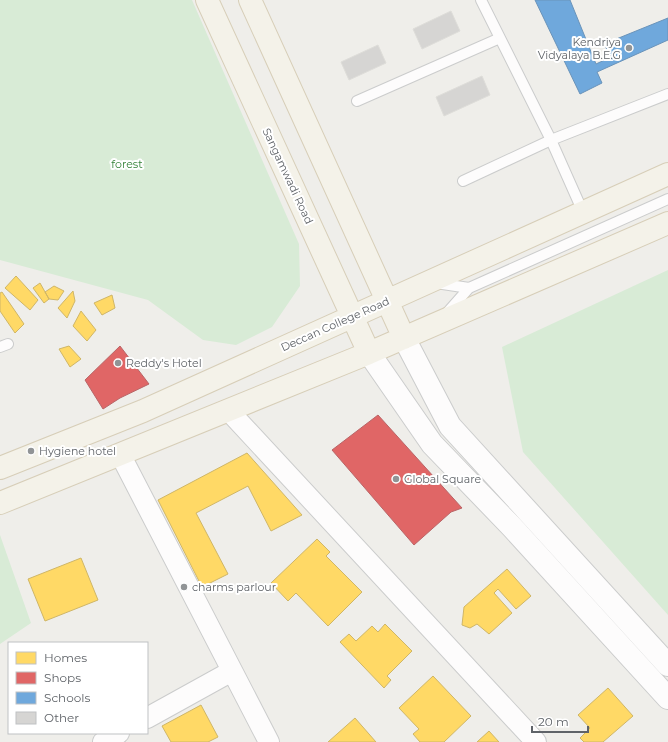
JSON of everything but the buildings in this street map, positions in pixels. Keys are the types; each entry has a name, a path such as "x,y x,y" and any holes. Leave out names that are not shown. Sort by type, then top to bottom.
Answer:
{"main road":[{"name":"Sangamwadi Road","path":"208,0 369,353"},
{"path":"250,0 404,338"},
{"name":"Deccan College Road","path":"0,467 143,410 668,174"},
{"path":"0,503 369,353 668,223"}],"street":[{"path":"404,338 450,426 668,665"},
{"path":"369,353 432,444 512,527 668,698"},
{"path":"228,410 536,742"},
{"path":"120,454 269,742"},
{"path":"148,717 232,671"},
{"path":"103,742 117,734"}],"lane":[{"path":"481,0 551,140 583,212"},
{"path":"357,101 500,38"},
{"path":"462,181 551,140 668,94"},
{"path":"438,323 469,288 668,200"},
{"path":"429,282 469,288"}],"green space":[{"name":"forest","path":"0,0 192,0 299,244 300,286 272,327 236,345 203,340 148,300 0,260"},
{"path":"668,270 668,615 523,452 502,347"},
{"path":"0,535 31,623 0,644"}],"place":[{"name":"Kendriya Vidyalaya B.E.G","path":"629,48"},
{"name":"Reddy's Hotel","path":"118,363"},
{"name":"Hygiene hotel","path":"31,451"},
{"name":"Global Square","path":"396,479"},
{"name":"charms parlour","path":"184,587"}]}
